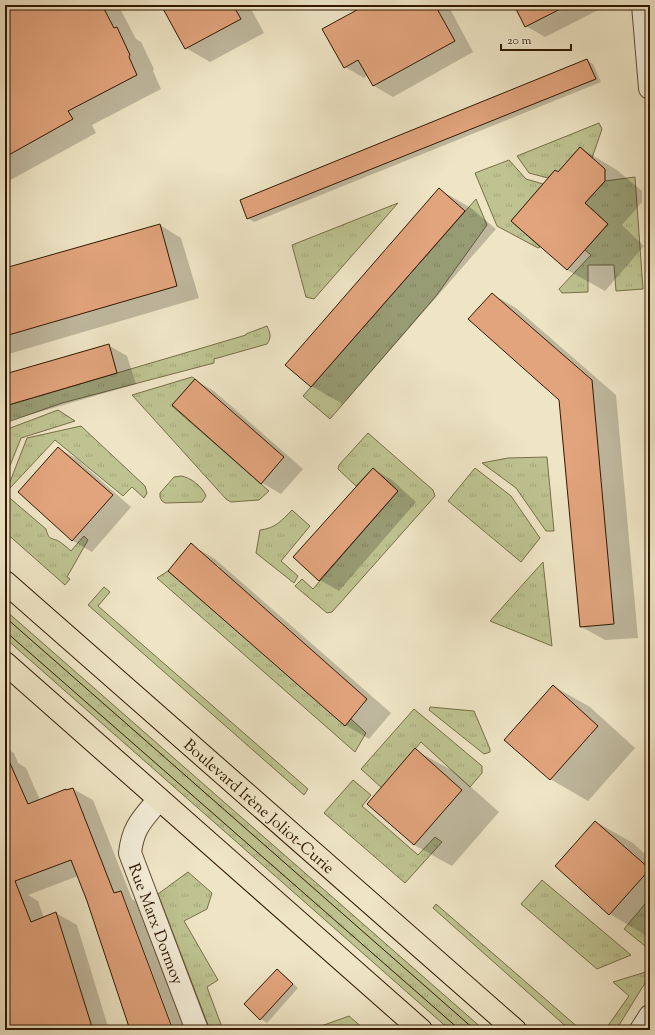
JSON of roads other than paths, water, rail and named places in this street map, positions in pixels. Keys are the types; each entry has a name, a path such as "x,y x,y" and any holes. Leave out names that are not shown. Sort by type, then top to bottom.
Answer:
{"main road":[{"name":"Boulevard Irène Joliot-Curie","path":"5,582 515,1030"},
{"path":"5,663 421,1030"}],"street":[{"path":"643,5 650,88"},
{"name":"Rue Marx Dormoy","path":"159,799 139,823 132,838 130,853 197,1030"},
{"path":"641,1030 650,1016"}],"tram line":[{"path":"5,617 475,1030"},
{"path":"5,631 460,1030"}]}
